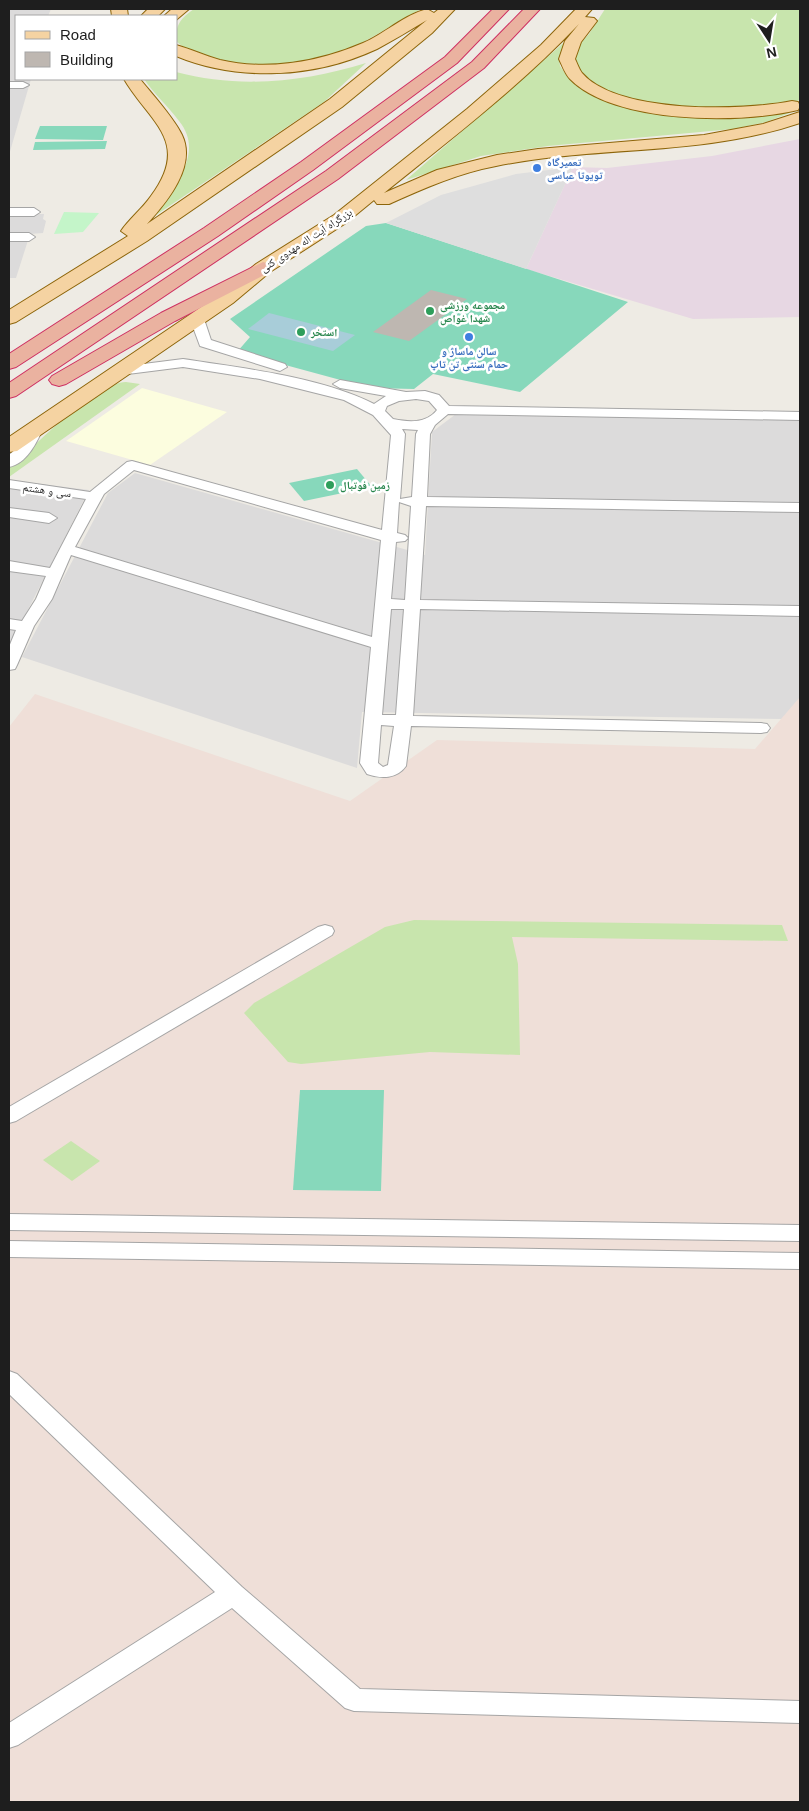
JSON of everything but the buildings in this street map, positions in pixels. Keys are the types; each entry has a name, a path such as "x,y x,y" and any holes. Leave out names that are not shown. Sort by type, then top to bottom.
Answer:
{"highway":[{"path":"9,363 211,232 307,166 451,60 501,9"},
{"path":"9,392 149,300 332,175 478,65 532,9"},
{"path":"9,410 168,317 263,268"}],"main road":[{"path":"178,51 207,62 227,65 270,68 311,64 330,60 370,45 437,9"},
{"path":"9,318 140,237 336,103 426,30 447,9"},
{"name":"بزرگراه آیت اله مهدوی کنی","path":"9,446 226,299 263,268 340,219 432,148 480,107 546,48 584,9"},
{"path":"590,9 589,22 573,41 566,59 572,73 599,92 657,108 712,114 770,110 800,104"},
{"path":"178,64 230,74 301,74 328,70 369,58 426,30"},
{"path":"101,260 149,213 174,173 178,156 178,145 174,135 133,80"},
{"path":"340,219 431,178 498,161 538,154 731,137 776,127 800,117"}],"street":[{"path":"9,84 23,84"},
{"path":"9,212 34,212"},
{"path":"9,237 29,237"},
{"path":"197,319 205,343 242,357 353,388 437,399 444,410"},
{"path":"120,371 183,363 260,375 349,397 402,426 429,423 440,417 444,410"},
{"path":"405,396 390,398 381,404 384,417 398,434 369,765 373,770 381,772 391,771 397,766 403,720 423,434 429,423"},
{"path":"444,410 800,416"},
{"path":"9,463 29,445 36,428"},
{"path":"9,665 26,626 44,599 66,549 98,491 132,465 389,537 416,538"},
{"name":"سی و هشتم","path":"9,484 86,495"},
{"path":"392,501 800,508"},
{"path":"9,512 49,518"},
{"path":"66,549 379,644"},
{"path":"9,566 55,573"},
{"path":"383,604 800,611"},
{"path":"9,624 26,626"},
{"path":"372,720 761,728"},
{"path":"9,1116 325,931"},
{"path":"9,1222 800,1233"},
{"path":"9,1249 800,1261"},
{"path":"9,1380 233,1594 354,1700 800,1712"},
{"path":"9,1737 233,1594"}],"shaded area":[{"path":"9,9 51,9 48,15 15,15 15,80 31,80 9,155"},
{"path":"800,139 800,317 693,319 526,269 573,167 607,168 712,156"},
{"path":"573,167 526,269 386,223 441,195 516,174"},
{"path":"9,214 44,214 43,219 46,221 43,233 30,234 16,278 9,278"},
{"path":"142,388 227,412 150,465 66,441"},
{"path":"456,414 800,420 800,698 783,719 362,712 357,768 22,657 108,493 135,473 425,555 432,432"},
{"path":"9,480 89,490 9,647"},
{"path":"35,694 350,801 437,740 755,749 800,697 800,1802 9,1802 9,727"}],"green space":[{"path":"194,9 421,9 343,52 306,61 282,64 233,62 210,58 191,51 178,42 178,27 185,16"},
{"path":"605,9 800,9 800,100 778,106 692,110 627,99 598,87 580,73 574,61 576,48 589,34"},
{"path":"568,39 559,57 560,66 567,76 583,87 688,115 720,118 778,113 800,107 800,109 766,122 733,129 548,146 481,156 406,180"},
{"path":"366,63 324,102 153,217 177,183 188,158 189,146 186,133 179,121 145,80 178,80 178,72 224,80 272,81 296,79 343,70"},
{"path":"40,126 107,126 103,140 35,139"},
{"path":"107,141 105,149 33,150 35,142"},
{"path":"64,212 99,213 83,232 54,234"},
{"name":"مجموعه ورزشی شهدا غواص","path":"386,223 628,302 520,392 433,374 414,389 370,388 237,352 250,337 230,319 366,226"},
{"path":"126,382 140,384 9,477 9,468 82,404 113,385"},
{"name":"زمین فوتبال","path":"357,469 372,487 304,501 289,483"},
{"path":"414,920 782,925 788,941 512,937 518,964 520,1055 430,1052 301,1064 288,1062 244,1013 254,1003 385,927"},
{"path":"300,1090 384,1090 381,1191 293,1190"},
{"path":"71,1141 100,1161 72,1181 43,1160"}],"water":[{"name":"استخر","path":"269,313 355,335 333,351 248,329"}],"place":[{"name":"تعمیرگاه تویوتا عباسی","path":"537,168"},
{"name":"مجموعه ورزشی شهدا غواص","path":"430,311"},
{"name":"استخر","path":"301,332"},
{"name":"سالن ماساژ و حمام سنتی تن تاپ","path":"469,337"},
{"name":"زمین فوتبال","path":"330,485"}]}
